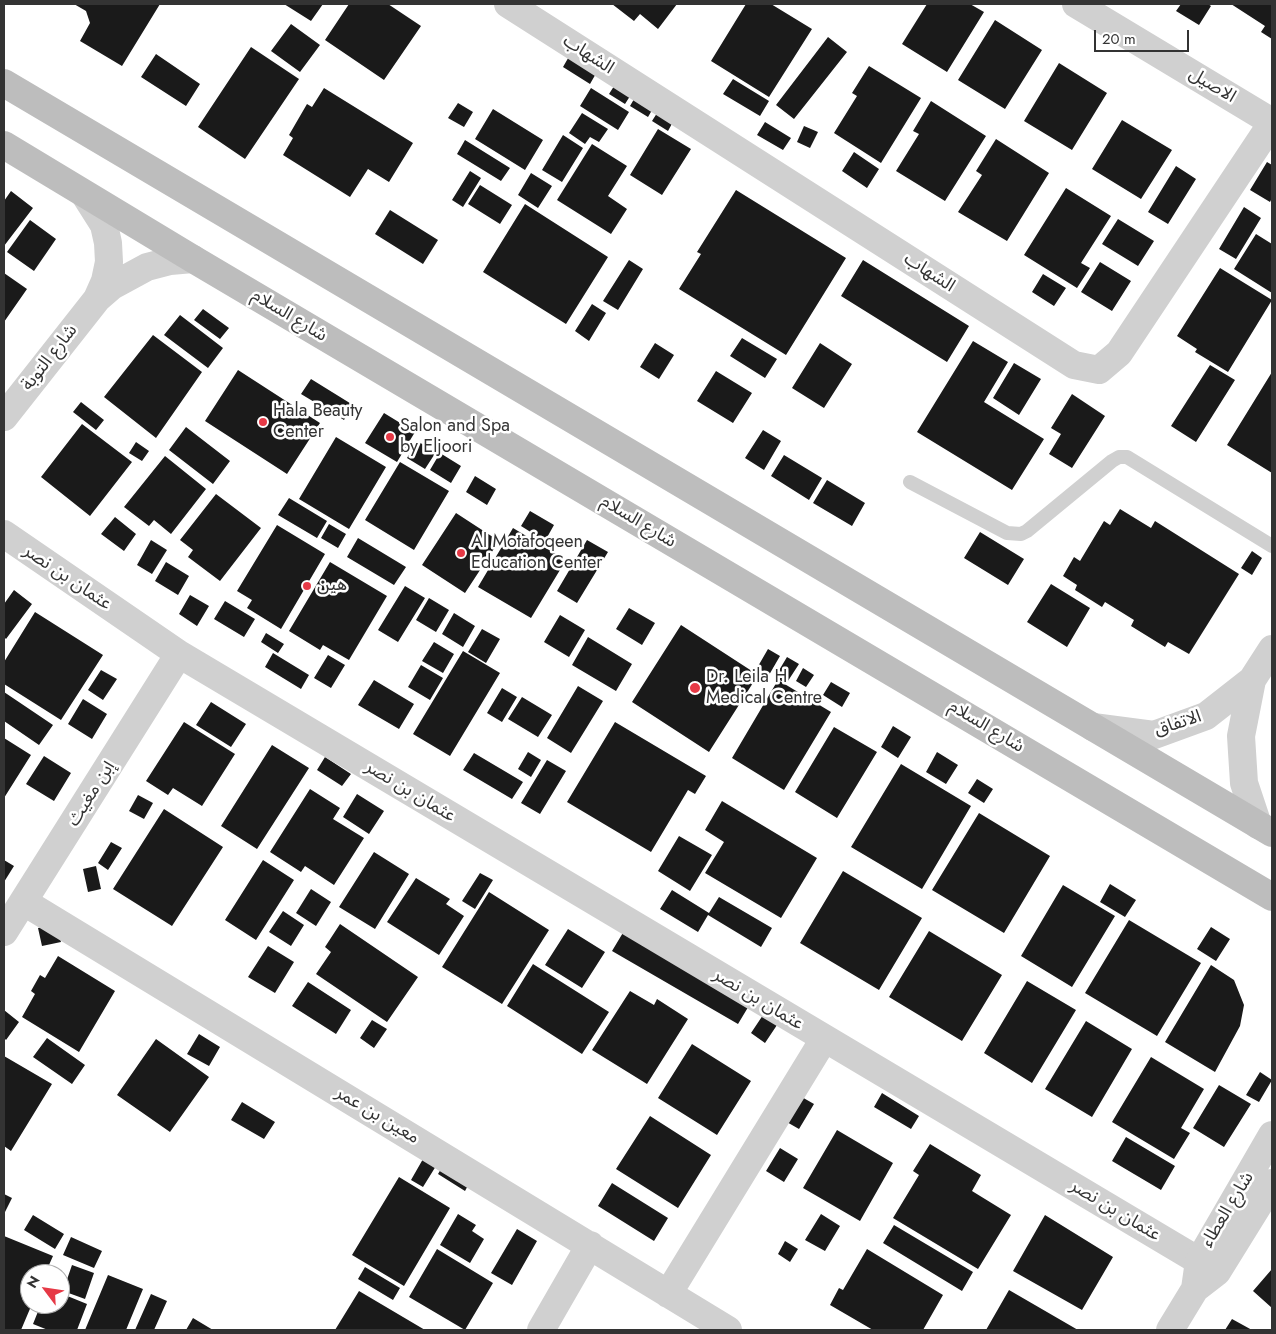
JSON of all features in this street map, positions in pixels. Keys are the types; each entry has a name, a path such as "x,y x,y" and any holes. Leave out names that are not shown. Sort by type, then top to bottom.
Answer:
{"main road":[{"path":"4,83 1265,829"},
{"name":"شارع السلام","path":"4,144 85,195 1272,897"}],"street":[{"name":"الشهاب","path":"508,4 1074,366 1099,370 1119,352 1272,123"},
{"name":"الاصيل","path":"1076,4 1272,123"},
{"name":"شارع التوبة","path":"4,417 97,299 105,281 109,262 108,243 104,225 85,195"},
{"name":"شارع التوبة","path":"97,299 129,275 147,267 170,261 193,259"},
{"name":"عثمان بن نصر","path":"4,534 179,654 1198,1261"},
{"name":"الاتفاق","path":"1092,727 1154,735 1206,716 1252,680 1272,649"},
{"name":"إبن مغيث","path":"4,932 179,654"},
{"name":"الاتفاق","path":"1252,680 1241,736 1244,783 1265,829"},
{"name":"معين بن عمر","path":"24,902 728,1330"},
{"name":"عثمان بن نصر","path":"668,1294 824,1039"},
{"name":"شارع العطاء","path":"1195,1289 1198,1261 1272,1135"},
{"name":"شارع العطاء","path":"1170,1330 1195,1289 1217,1272 1272,1183"},
{"path":"541,1330 590,1246"}],"lane":[{"path":"910,482 1006,533 1021,534 1112,461 1118,457 1127,457 1272,546"}],"building":[{"path":"74,4 160,4 122,66 80,41 90,23 86,11"},
{"path":"284,4 323,4 311,21"},
{"path":"349,4 388,4 421,26 384,80 325,40"},
{"path":"612,4 677,4 658,29 640,14 634,21"},
{"path":"746,4 771,4 812,29 769,97 711,61"},
{"path":"927,4 970,4 984,12 947,72 902,44"},
{"path":"1181,4 1208,4 1211,6 1199,25 1176,11"},
{"path":"1231,4 1272,4 1272,39 1261,32 1265,26"},
{"path":"995,20 1042,50 1005,109 958,80"},
{"path":"291,24 320,45 300,72 271,51"},
{"path":"828,37 847,52 794,119 776,105"},
{"path":"251,47 299,79 245,159 198,127"},
{"path":"571,53 598,70 590,84 563,67"},
{"path":"156,54 200,84 186,106 141,77"},
{"path":"1059,63 1107,93 1072,150 1024,121"},
{"path":"869,66 921,98 881,163 834,133 857,96 852,93"},
{"path":"733,79 769,101 760,116 723,94"},
{"path":"616,83 632,93 625,104 609,94"},
{"path":"324,88 413,143 389,182 368,169 350,197 283,155 293,138 289,135 307,104 312,107"},
{"path":"591,88 629,112 618,130 580,106"},
{"path":"637,94 655,105 648,117 630,106"},
{"path":"931,101 986,136 945,201 896,171 919,134 913,131"},
{"path":"458,103 473,112 464,127 448,118"},
{"path":"493,109 543,140 525,170 475,139"},
{"path":"659,110 674,120 668,131 652,121"},
{"path":"582,113 608,129 599,142 590,137 585,144 569,133"},
{"path":"1122,120 1172,150 1141,199 1092,169"},
{"path":"765,122 791,138 783,150 757,135"},
{"path":"804,126 818,132 810,148 797,142"},
{"path":"658,129 691,149 662,195 630,175"},
{"path":"563,135 583,148 562,182 542,170"},
{"path":"996,139 1049,173 1007,241 958,212 982,175 976,171"},
{"path":"465,140 510,168 501,181 457,154"},
{"path":"592,144 627,166 608,196 627,209 611,234 557,200"},
{"path":"854,152 879,169 867,188 842,171"},
{"path":"1267,162 1272,165 1272,198 1270,202 1250,190"},
{"path":"1176,166 1196,179 1168,224 1148,212"},
{"path":"470,171 481,178 463,207 452,200"},
{"path":"531,173 552,186 538,208 518,195"},
{"path":"480,185 512,205 500,224 468,204"},
{"path":"1066,188 1111,216 1081,263 1090,268 1077,288 1024,255"},
{"path":"736,190 846,258 786,355 679,289 701,254 697,252"},
{"path":"11,191 33,208 4,246 4,201"},
{"path":"525,204 608,257 566,324 483,272"},
{"path":"1244,207 1261,218 1236,259 1219,249"},
{"path":"390,210 438,240 423,264 375,234"},
{"path":"1118,219 1154,241 1138,266 1102,244"},
{"path":"30,220 56,239 34,271 7,252"},
{"path":"1256,234 1272,244 1272,293 1234,269"},
{"path":"629,260 643,269 618,310 603,301"},
{"path":"863,260 969,326 947,362 841,296"},
{"path":"1100,262 1131,281 1112,311 1081,292"},
{"path":"1220,268 1272,300 1228,372 1195,352 1197,349 1177,336"},
{"path":"4,273 27,289 4,322"},
{"path":"1043,274 1066,288 1054,306 1032,292"},
{"path":"592,304 606,313 589,341 575,331"},
{"path":"203,309 229,328 220,339 194,320"},
{"path":"180,315 223,348 208,368 164,335"},
{"path":"153,335 202,372 156,438 104,397"},
{"path":"742,338 777,359 765,378 730,356"},
{"path":"973,341 1008,362 984,402 1044,439 1012,490 917,432"},
{"path":"655,343 674,355 659,379 640,367"},
{"path":"820,343 852,364 824,408 792,388"},
{"path":"1014,363 1041,379 1019,415 993,398"},
{"path":"1210,365 1235,380 1196,442 1171,426"},
{"name":"Hala Beauty Center","path":"238,370 320,423 287,474 205,421"},
{"path":"716,371 752,393 733,423 697,401"},
{"path":"1272,372 1272,473 1227,445"},
{"path":"311,379 353,405 344,420 301,394"},
{"path":"1072,394 1105,416 1072,468 1049,454 1061,434 1051,428"},
{"path":"81,402 104,420 96,430 73,412"},
{"name":"Salon and Spa by Eljoori","path":"384,413 415,432 397,462 365,443"},
{"path":"82,424 132,462 90,516 41,477"},
{"path":"186,427 230,461 213,484 169,450"},
{"path":"763,430 781,441 764,470 745,458"},
{"path":"336,437 386,467 349,529 299,499"},
{"path":"417,441 436,452 425,469 407,458"},
{"path":"136,442 149,451 142,461 129,453"},
{"path":"440,453 461,466 451,483 430,470"},
{"path":"784,455 822,478 809,500 771,476"},
{"path":"165,456 206,489 171,534 154,520 149,526 124,507"},
{"path":"400,462 449,491 414,550 365,520"},
{"path":"475,476 496,489 487,505 466,492"},
{"path":"827,480 865,503 852,526 813,503"},
{"path":"216,494 261,528 220,581 188,557 193,550 180,540"},
{"path":"289,498 327,521 317,538 278,515"},
{"path":"1120,509 1151,528 1155,521 1239,574 1189,654 1168,642 1165,647 1131,626 1134,620 1105,602 1102,607 1075,590 1077,585 1063,576 1074,557 1080,561 1104,521 1110,525"},
{"path":"530,511 554,525 545,541 521,526"},
{"name":"Al Motafoqeen Education Center","path":"456,513 499,541 465,593 422,565"},
{"path":"115,517 136,534 124,551 101,534"},
{"path":"329,524 346,534 338,548 321,538"},
{"path":"277,525 325,554 281,629 247,608 252,600 237,591"},
{"path":"513,528 566,560 531,618 478,587"},
{"path":"980,532 1024,559 1008,585 964,558"},
{"path":"358,538 406,567 394,585 347,557"},
{"path":"151,540 167,550 152,574 137,565"},
{"path":"587,540 608,552 577,603 557,591"},
{"path":"1252,551 1262,558 1252,575 1241,568"},
{"path":"166,562 189,576 178,595 155,581"},
{"path":"330,562 387,596 349,660 323,645 320,650 289,631"},
{"path":"1051,584 1090,608 1067,647 1027,622"},
{"path":"405,586 425,598 398,642 378,630"},
{"path":"14,590 32,604 6,639 4,637 4,604"},
{"path":"190,595 209,606 197,626 179,614"},
{"path":"429,598 449,610 436,632 416,620"},
{"path":"225,601 255,619 244,637 214,619"},
{"path":"629,608 655,623 642,645 616,629"},
{"path":"35,612 103,655 61,720 4,684 4,662"},
{"path":"454,613 475,626 463,647 442,634"},
{"path":"560,615 585,630 569,657 544,642"},
{"name":"Dr. Leila H Medical Centre","path":"681,625 758,675 709,752 632,702"},
{"path":"482,629 500,639 486,663 468,652"},
{"path":"266,633 284,644 278,653 261,642"},
{"path":"588,637 632,664 616,691 572,665"},
{"path":"434,642 454,654 443,673 422,661"},
{"path":"768,649 780,656 769,675 757,668"},
{"path":"463,651 500,673 450,756 413,734"},
{"path":"273,653 309,675 301,689 265,667"},
{"path":"328,655 345,665 331,688 314,678"},
{"path":"787,657 799,664 786,684 775,677"},
{"path":"421,665 443,678 430,700 408,687"},
{"path":"803,668 814,675 806,687 796,681"},
{"path":"101,670 117,679 103,700 88,690"},
{"path":"374,680 414,704 399,729 358,705"},
{"path":"778,680 831,712 784,790 732,758"},
{"path":"831,682 850,693 842,707 823,695"},
{"path":"578,686 603,701 571,753 547,738"},
{"path":"502,688 517,697 502,722 487,713"},
{"path":"4,692 53,725 39,745 4,721"},
{"path":"522,697 552,715 538,737 508,719"},
{"path":"83,699 107,714 92,739 68,724"},
{"path":"211,702 246,724 231,747 196,725"},
{"path":"184,722 235,754 202,806 173,788 168,795 146,781"},
{"path":"615,722 706,776 695,794 688,790 651,852 567,802"},
{"path":"893,726 911,737 898,758 881,747"},
{"path":"834,727 877,752 837,818 795,792"},
{"path":"4,738 31,755 4,798"},
{"path":"272,745 309,768 257,849 221,826"},
{"path":"528,752 541,760 531,777 518,769"},
{"path":"937,752 958,765 946,784 926,772"},
{"path":"474,753 523,782 512,799 463,770"},
{"path":"44,756 71,773 54,801 26,784"},
{"path":"325,757 351,774 342,786 317,770"},
{"path":"547,760 566,771 540,814 521,803"},
{"path":"901,764 971,806 922,889 851,847"},
{"path":"977,779 993,789 984,803 968,793"},
{"path":"310,789 340,808 333,819 364,838 334,885 305,866 301,872 270,852"},
{"path":"357,794 384,811 369,834 343,817"},
{"path":"138,795 153,803 144,819 129,811"},
{"path":"722,801 817,858 781,918 705,873 724,842 705,830"},
{"path":"164,809 223,847 172,926 113,889"},
{"path":"979,813 1050,856 1004,933 932,890"},
{"path":"679,836 712,855 690,891 658,871"},
{"path":"111,842 122,848 108,870 98,863"},
{"path":"374,852 409,874 375,929 339,907"},
{"path":"4,860 14,866 4,882"},
{"path":"263,860 294,880 256,940 225,920"},
{"path":"96,866 101,889 88,892 83,869"},
{"path":"843,871 922,918 879,990 800,943"},
{"path":"480,873 493,880 475,909 462,901"},
{"path":"416,878 450,899 446,904 464,916 439,955 387,922"},
{"path":"1110,884 1136,900 1125,917 1100,902"},
{"path":"1063,885 1115,916 1072,987 1021,956"},
{"path":"311,889 331,902 316,926 296,913"},
{"path":"672,890 709,913 719,897 772,928 761,947 708,915 698,932 660,909"},
{"path":"489,892 549,930 502,1004 442,967"},
{"path":"283,911 304,925 291,946 269,932"},
{"path":"1129,920 1201,963 1157,1036 1085,993"},
{"path":"340,924 418,977 387,1022 316,974 331,952 325,947"},
{"path":"57,925 61,942 42,946 38,928"},
{"path":"1211,927 1230,939 1216,961 1197,949"},
{"path":"568,929 605,952 582,988 545,965"},
{"path":"624,931 750,1004 738,1024 612,951"},
{"path":"929,931 1002,975 962,1041 889,997"},
{"path":"268,946 294,962 275,993 248,977"},
{"path":"58,956 115,991 79,1052 22,1017 35,994 31,991 40,975 45,978"},
{"path":"533,964 609,1012 582,1054 507,1006"},
{"path":"1211,965 1234,980 1244,1005 1240,1026 1215,1072 1165,1042"},
{"path":"1027,981 1076,1010 1032,1083 984,1053"},
{"path":"308,982 351,1010 336,1034 292,1006"},
{"path":"630,991 654,1005 657,999 688,1019 647,1084 592,1050"},
{"path":"4,1010 19,1022 6,1040 4,1038"},
{"path":"763,1015 777,1025 765,1043 751,1033"},
{"path":"372,1020 387,1029 374,1048 360,1038"},
{"path":"1086,1021 1132,1049 1092,1117 1045,1089"},
{"path":"199,1034 220,1047 209,1066 187,1054"},
{"path":"47,1038 85,1065 72,1084 33,1057"},
{"path":"156,1039 209,1077 170,1132 117,1095"},
{"path":"692,1044 751,1081 717,1135 658,1098"},
{"path":"4,1056 52,1084 11,1151 4,1146"},
{"path":"1151,1057 1204,1089 1181,1128 1190,1133 1174,1159 1112,1122"},
{"path":"1260,1072 1272,1080 1259,1102 1246,1095"},
{"path":"1219,1085 1251,1104 1224,1147 1193,1128"},
{"path":"882,1093 919,1116 911,1129 874,1107"},
{"path":"800,1096 814,1104 799,1129 785,1121"},
{"path":"242,1102 275,1122 264,1139 231,1120"},
{"path":"650,1116 711,1155 678,1208 616,1169"},
{"path":"837,1130 893,1163 860,1221 803,1188"},
{"path":"1126,1137 1175,1166 1161,1190 1112,1161"},
{"path":"930,1144 981,1175 972,1191 1011,1215 978,1269 893,1218 919,1175 913,1171"},
{"path":"780,1148 798,1159 784,1182 766,1171"},
{"path":"423,1159 436,1166 423,1187 411,1180"},
{"path":"445,1162 472,1178 465,1191 438,1174"},
{"path":"399,1177 450,1208 404,1286 352,1255"},
{"path":"612,1183 668,1218 654,1241 598,1206"},
{"path":"4,1194 12,1198 4,1214"},
{"path":"458,1214 476,1225 472,1231 484,1239 470,1263 440,1245"},
{"path":"821,1214 840,1226 825,1251 805,1240"},
{"path":"33,1215 64,1234 55,1249 24,1230"},
{"path":"1045,1215 1113,1257 1082,1310 1013,1271"},
{"path":"894,1225 973,1272 962,1291 883,1243"},
{"path":"517,1229 537,1241 512,1285 491,1273"},
{"path":"4,1236 53,1256 49,1264 20,1264 20,1314 28,1314 21,1330 4,1330"},
{"path":"71,1237 102,1251 94,1268 63,1255"},
{"path":"785,1241 798,1249 790,1262 778,1254"},
{"path":"437,1249 493,1283 465,1330 409,1297"},
{"path":"867,1249 943,1295 923,1330 873,1330 830,1305 839,1288 843,1290"},
{"path":"72,1265 94,1273 85,1299 70,1294 70,1271"},
{"path":"365,1267 400,1288 393,1300 358,1279"},
{"path":"1272,1269 1272,1308 1253,1291"},
{"path":"108,1275 143,1289 126,1330 85,1330"},
{"path":"1009,1290 1078,1330 986,1330"},
{"path":"359,1291 425,1330 335,1330"},
{"path":"151,1294 167,1301 154,1330 135,1330"},
{"path":"70,1297 87,1304 77,1330 48,1330 33,1324 37,1314 70,1314"},
{"path":"193,1318 213,1330 186,1330"},
{"path":"1232,1319 1252,1330 1225,1330"}],"place":[{"name":"Hala Beauty Center","path":"263,422"},
{"name":"Salon and Spa by Eljoori","path":"390,437"},
{"name":"Al Motafoqeen Education Center","path":"461,553"},
{"name":"هين","path":"307,586"},
{"name":"Dr. Leila H Medical Centre","path":"695,688"}]}
